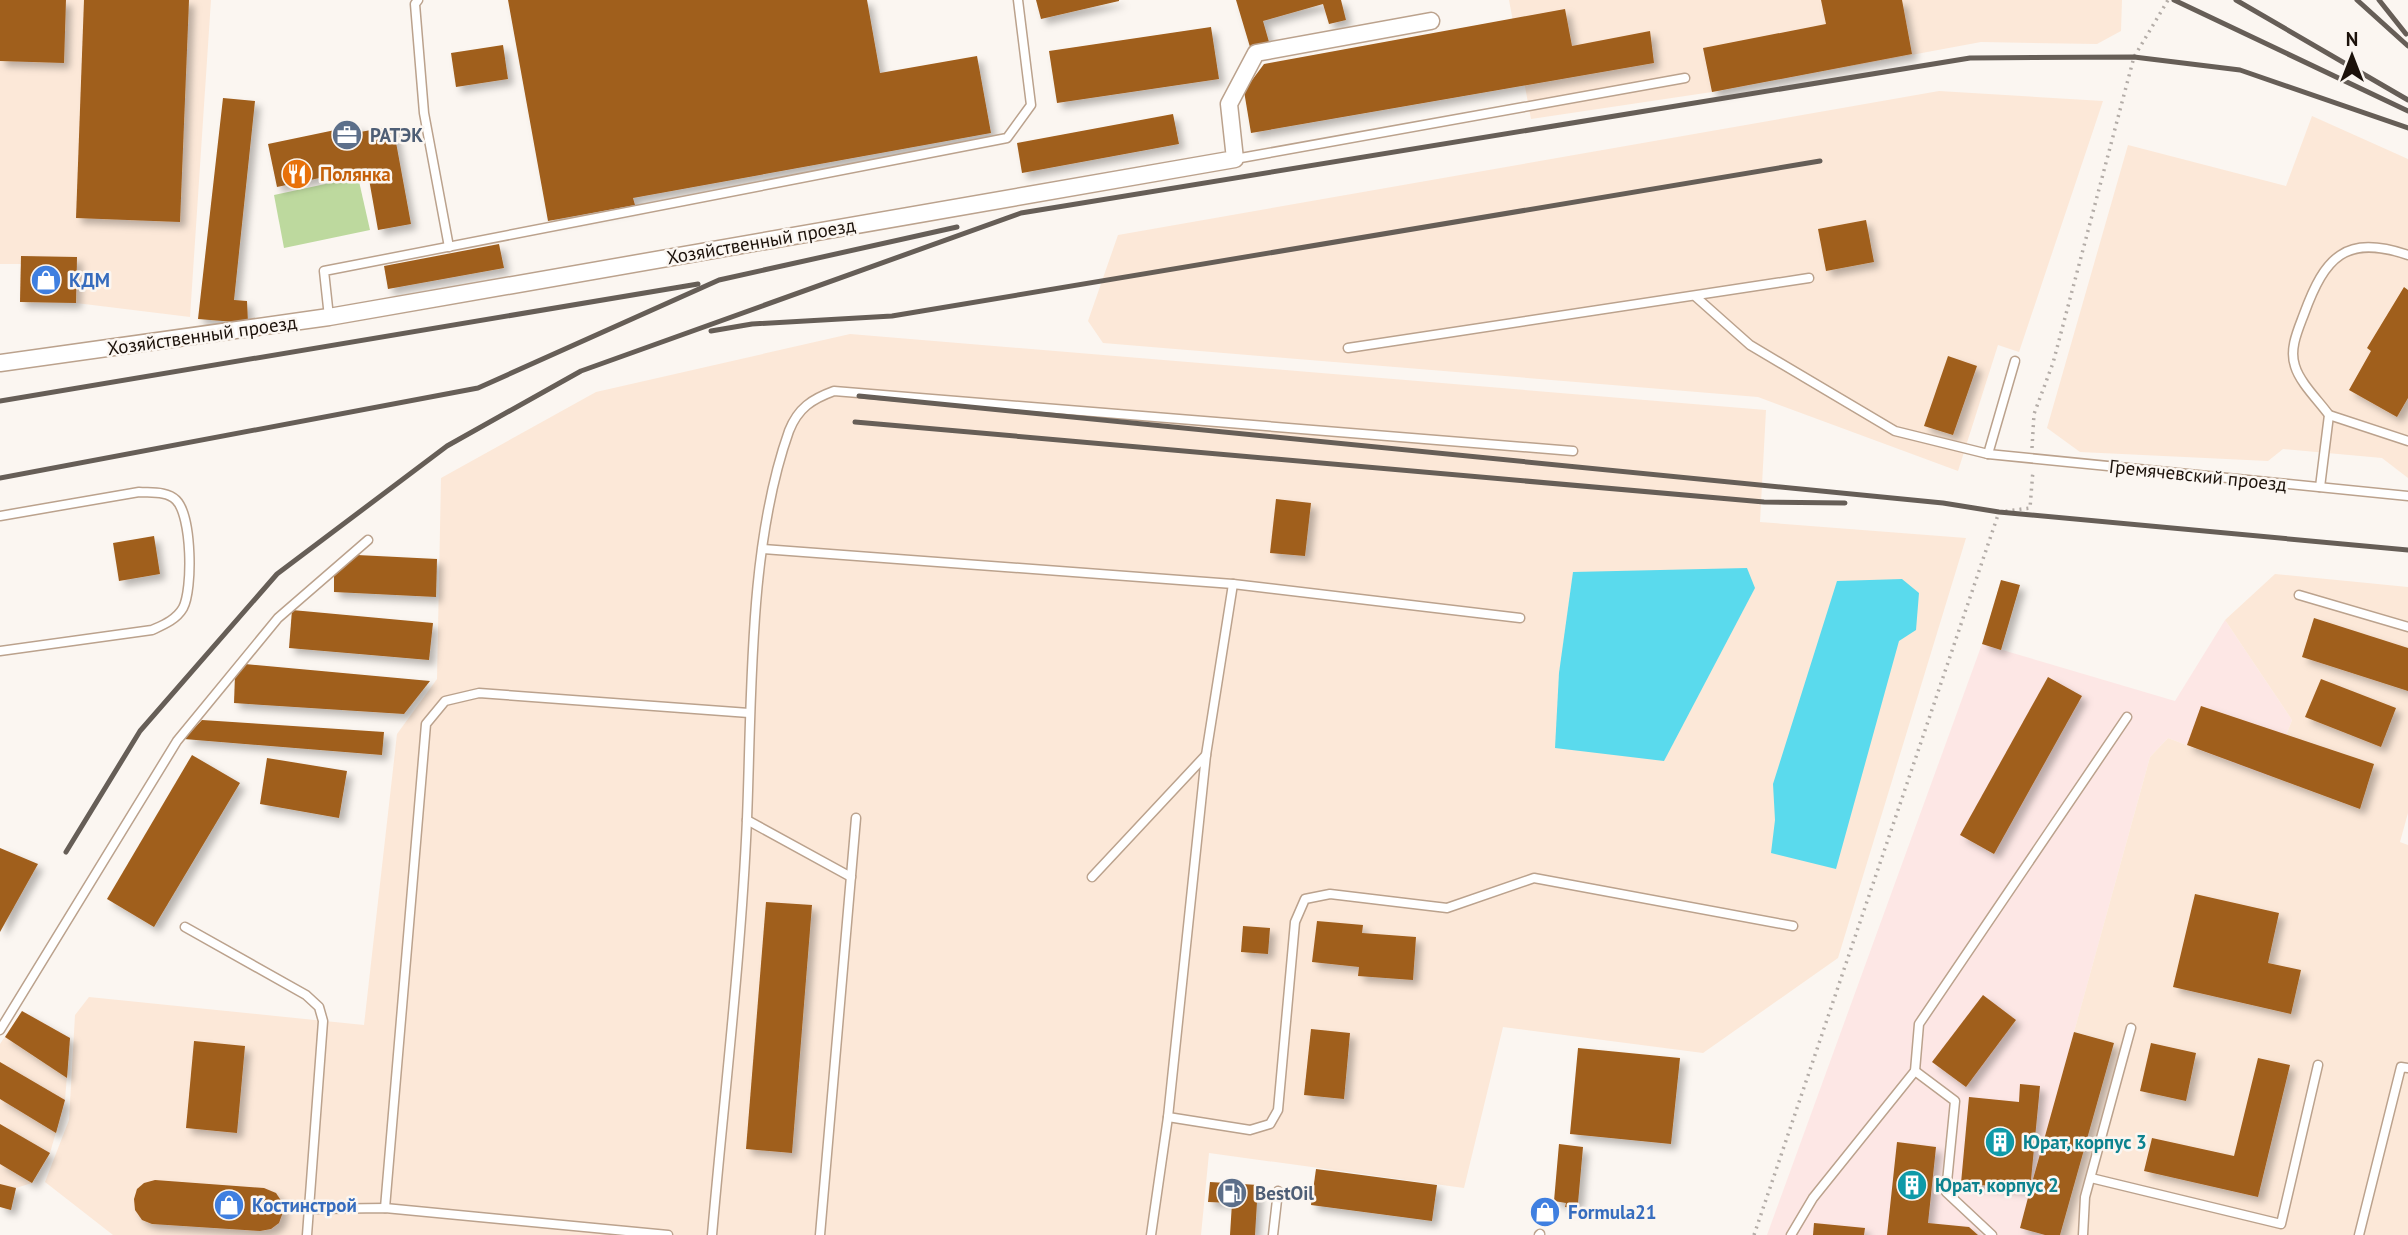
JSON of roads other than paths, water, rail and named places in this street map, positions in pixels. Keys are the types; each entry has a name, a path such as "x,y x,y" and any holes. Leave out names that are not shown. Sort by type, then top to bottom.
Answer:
{"street":[{"path":"1235,159 1229,104 1256,53 1431,21"},
{"name":"Хозяйственный проезд","path":"0,363 328,317 1235,159"}],"lane":[{"path":"418,0 415,4 424,113 449,247"},
{"path":"328,317 324,271 1007,138 1031,105 1018,0"},
{"path":"1235,159 1685,78"},
{"path":"2408,255 2385,247 2359,247 2337,256 2316,279 2294,339 2293,357 2295,368 2329,415 2408,441"},
{"path":"1348,348 1809,278"},
{"name":"Гремячевский проезд","path":"1696,297 1750,345 1895,431 1988,454 2408,496"},
{"path":"1988,454 2015,361"},
{"path":"712,1235 747,820 749,713 763,550 774,484 790,428 810,400 834,391 1573,451"},
{"path":"2320,487 2329,415"},
{"path":"0,516 139,492 163,493 177,501 183,514 190,587 182,609 169,623 152,630 0,651"},
{"path":"0,1030 177,741 278,618 368,540"},
{"path":"763,550 1233,584 1520,618"},
{"path":"1151,1235 1168,1117 1206,755 1233,584"},
{"path":"2299,595 2408,627"},
{"path":"385,1208 426,724 445,701 479,693 749,713"},
{"path":"1791,1235 1813,1198 1915,1071 1919,1024 2127,717"},
{"path":"1092,877 1206,755"},
{"path":"820,1235 856,818"},
{"path":"747,820 851,877"},
{"path":"1168,1117 1250,1130 1270,1124 1278,1110 1295,922 1305,899 1330,894 1447,908 1534,878 1793,926"},
{"path":"185,927 306,995 319,1007 323,1021 307,1235"},
{"path":"2083,1235 2085,1197 2131,1028"},
{"path":"2091,1178 2281,1224 2318,1065"},
{"path":"2359,1235 2401,1067 2408,1068"},
{"path":"1915,1071 1955,1101 1946,1192 1992,1235"},
{"path":"1273,1235 1278,1191"},
{"path":"309,1209 385,1208 668,1235"}],"water":[{"path":"1747,568 1755,588 1664,761 1555,748 1559,673 1573,572"},
{"path":"1902,579 1919,593 1916,630 1899,641 1836,869 1771,853 1775,820 1773,784 1837,581"}],"railway":[{"path":"2174,0 2408,111"},
{"path":"2236,0 2408,100"},
{"path":"2357,0 2408,46"},
{"path":"2379,0 2406,34"},
{"path":"66,852 140,731 277,574 447,446 581,371 1021,213 1970,58 2134,57 2240,70 2408,128"},
{"path":"711,331 752,324 892,316 1820,161"},
{"path":"0,478 478,388 719,280 957,227"},
{"path":"0,401 698,284"},
{"path":"859,396 1943,503 1999,512 2408,550"},
{"path":"855,422 1764,502 1845,503"}],"place":[{"name":"РАТЭК","path":"347,135"},
{"name":"Полянка","path":"297,174"},
{"name":"КДМ","path":"46,280"},
{"name":"Юрат, корпус 3","path":"2000,1142"},
{"name":"Юрат, корпус 2","path":"1912,1185"},
{"name":"BestOil","path":"1232,1193"},
{"name":"Костинстрой","path":"229,1205"},
{"name":"Formula21","path":"1545,1212"}]}
